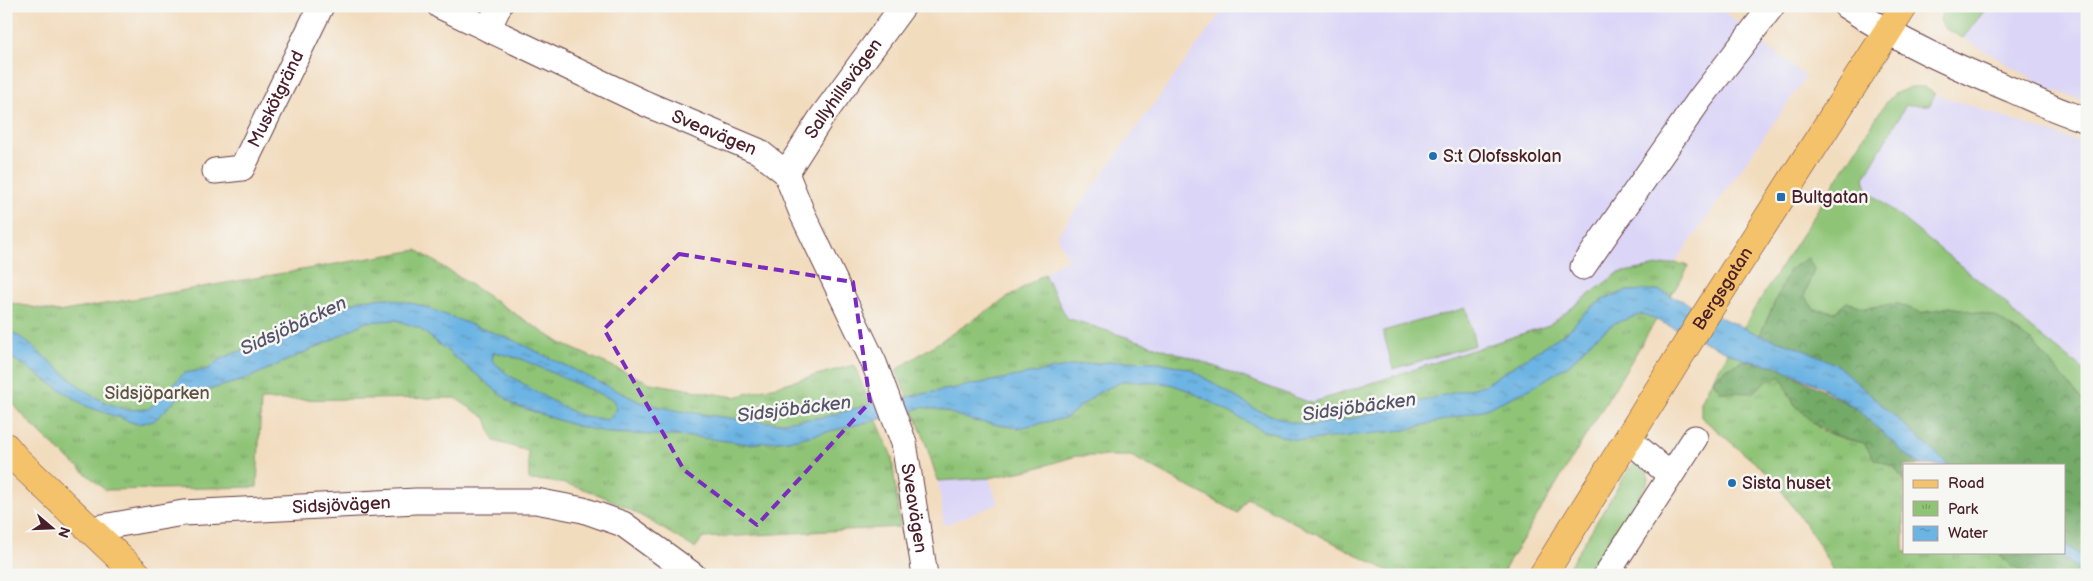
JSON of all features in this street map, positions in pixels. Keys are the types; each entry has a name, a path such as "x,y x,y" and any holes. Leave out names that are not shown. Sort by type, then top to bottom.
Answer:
{"main road":[{"name":"Bergsgatan","path":"1543,575 1904,6"},
{"path":"6,447 16,459 138,575"}],"street":[{"name":"Muskötgränd","path":"215,171 242,168 320,6"},
{"name":"Sveavägen","path":"440,6 644,103 758,151 786,172 802,213 877,373 904,443 926,575"},
{"path":"488,29 499,6"},
{"name":"Sallyhillsvägen","path":"786,172 821,118 903,6"},
{"path":"1583,267 1700,98 1772,6"},
{"path":"1846,6 1886,33 1976,76 2087,120"},
{"path":"1606,575 1695,438"},
{"path":"1628,439 1670,475"},
{"name":"Sidsjövägen","path":"91,529 183,512 416,501 536,501 583,510 623,524 693,575"}],"highlighted area":[{"path":"679,254 853,282 870,402 757,525 684,470 604,329"}],"shaded area":[{"name":"S:t Olofsskolan","path":"1226,6 1717,6 1806,77 1675,263 1618,273 1549,325 1311,403 1192,358 1066,318 1044,274 1068,258 1057,236"},
{"path":"1988,6 2087,6 2087,102 2046,87 1963,38"},
{"path":"1935,94 2087,145 2087,373 2016,316 2004,301 1867,190 1864,178 1906,104 1930,105"},
{"path":"989,478 998,504 944,525 938,481"}],"green space":[{"path":"1945,6 1988,6 1963,38 1944,28 1940,20"},
{"path":"1911,87 1924,87 1935,94 1930,105 1906,105 1864,178 1867,190 2004,301 2016,316 2087,373 2087,403 1950,307 1921,313 1898,304 1865,308 1847,302 1835,312 1814,309 1804,296 1814,269 1760,335 1745,360 1726,369 1712,380 1758,303 1885,104 1894,94"},
{"name":"Sidsjöparken","path":"417,250 560,343 650,383 735,397 854,365 892,457 900,527 703,538 695,548 616,502 595,493 574,486 529,480 528,451 494,441 486,418 455,398 261,400 257,487 105,490 40,433 16,408 6,394 6,302 58,312"},
{"path":"1808,258 1814,269 1804,296 1814,309 1835,312 1847,302 1865,308 1899,304 1921,313 1950,307 1995,316 2034,343 2081,399 2087,403 2087,560 2066,545 2066,464 1948,464 1870,395 1760,335 1789,270"},
{"path":"1675,263 1689,266 1501,575 1396,575 1247,498 1238,513 1131,456 1076,456 1033,469 989,478 938,481 923,435 896,370 1044,274 1067,318 1192,358 1311,403 1549,325 1618,273"},
{"path":"1466,308 1475,345 1393,369 1383,331"},
{"path":"1745,360 1776,366 1856,408 1903,452 1920,464 1903,464 1903,480 1894,467 1874,459 1864,443 1841,437 1809,420 1794,403 1789,392 1769,381 1752,393 1721,392 1712,380 1726,369"},
{"path":"1781,377 1794,404 1822,431 1864,443 1874,459 1894,467 1903,480 1903,554 1999,554 2012,567 2033,575 1835,575 1817,541 1773,478 1701,417 1701,402 1712,380 1721,392 1752,393 1769,380"},
{"path":"1634,464 1645,467 1648,473 1647,484 1586,575 1564,575 1629,469"},
{"path":"1999,554 2059,554 2086,575 2033,575 2011,567"}],"water":[{"path":"1658,290 1760,335 1806,350 1837,365 1948,464 1920,464 1903,452 1856,408 1819,386 1776,366 1745,360 1643,314 1615,323 1591,341 1570,364 1532,388 1486,409 1405,430 1302,441 1262,430 1190,391 1170,384 1124,381 1099,392 1066,418 1018,428 973,421 942,410 921,407 913,411 798,439 749,444 695,437 611,433 576,426 514,405 419,328 396,320 366,322 330,341 244,380 178,398 154,421 137,424 86,406 6,354 6,328 27,342 84,390 104,402 127,410 148,409 184,373 209,369 217,361 234,353 293,335 327,314 360,300 388,298 419,305 513,340 640,402 679,411 775,423 824,417 875,403 1076,365 1119,361 1160,362 1190,369 1255,409 1289,422 1311,425 1355,418 1484,385 1568,331 1584,313 1602,300 1626,291","holes":["494,352 521,359 613,400 617,409 607,420 579,415 507,374 492,360"]},
{"path":"2066,545 2087,560 2087,575 2059,554 2066,554"}],"place":[{"name":"S:t Olofsskolan","path":"1433,156"},
{"name":"Bultgatan","path":"1781,197"},
{"name":"Sista huset","path":"1732,483"}],"water label":[{"name":"Sidsjöbäcken","path":"293,325"},
{"name":"Sidsjöbäcken","path":"1359,406"},
{"name":"Sidsjöbäcken","path":"794,408"}]}
